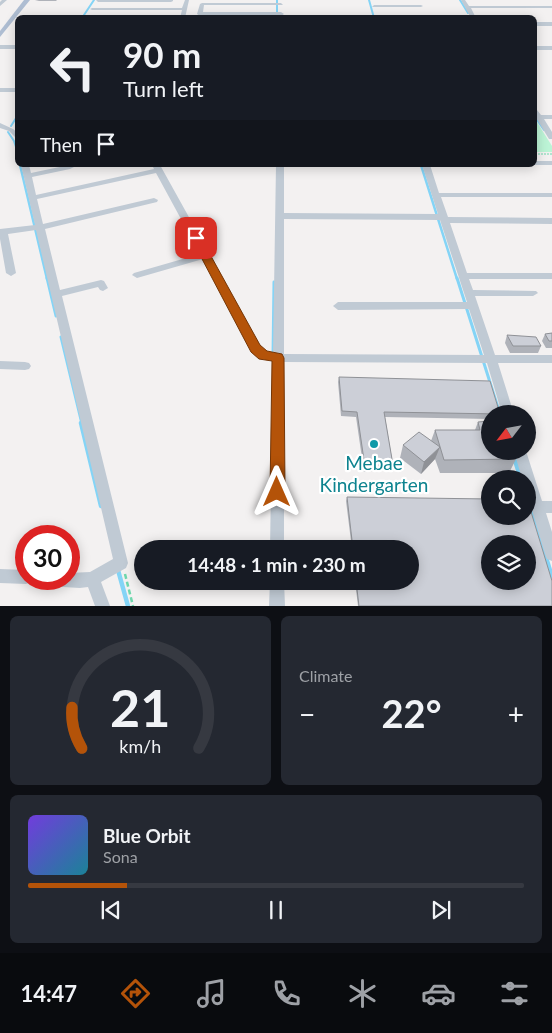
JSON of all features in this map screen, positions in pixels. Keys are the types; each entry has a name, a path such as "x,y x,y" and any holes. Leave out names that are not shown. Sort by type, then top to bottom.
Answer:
{"main road":[{"path":"15,15 27,0"},
{"path":"0,35 15,16"}],"street":[{"path":"0,6 5,0"},
{"path":"89,15 98,0 171,1"},
{"path":"183,15 188,0"},
{"path":"372,0 377,15"},
{"path":"463,0 472,15"},
{"path":"485,0 490,7"},
{"path":"507,0 513,7"},
{"path":"530,0 536,7"},
{"path":"279,3 279,15 200,14 202,4 279,3"},
{"path":"374,6 421,6"},
{"path":"467,7 552,7"},
{"path":"92,10 184,9"},
{"path":"537,24 552,24"},
{"path":"0,47 15,47"},
{"path":"537,48 552,48"},
{"path":"0,90 15,90"},
{"path":"537,114 552,117"},
{"path":"537,114 552,137"},
{"path":"0,125 15,127"},
{"path":"537,163 552,163"},
{"path":"70,167 26,170 33,198 36,228 57,294 118,565 92,579 80,581"},
{"path":"33,198 157,167 256,348 263,355 275,358 552,359"},
{"path":"277,540 275,358 280,167"},
{"path":"427,167 441,218 463,276 468,293 468,306 485,359 504,405"},
{"path":"436,195 552,195"},
{"path":"11,273 2,232 36,228 154,200"},
{"path":"279,216 552,221"},
{"path":"137,275 205,255"},
{"path":"463,276 552,276"},
{"path":"57,294 101,283"},
{"path":"468,293 533,293"},
{"path":"338,306 468,306"},
{"path":"0,365 25,366"},
{"path":"523,460 552,554"},
{"path":"537,506 552,506"},
{"path":"0,576 15,577"},
{"path":"92,579 104,606"},
{"path":"277,590 277,606"}],"path":[{"path":"537,154 552,154"},
{"path":"118,565 133,606"}],"green space":[{"path":"537,122 552,146 552,152 537,152"}],"building":[{"path":"552,333 552,341 549,341 545,334"},
{"path":"507,335 536,337 541,346 513,346"},
{"path":"339,377 490,381 497,405 481,405 481,414 384,412 393,465 365,467 357,412 342,411"},
{"path":"478,422 481,422 481,459 444,460 435,430 480,430"},
{"path":"419,432 440,447 424,462 403,445"},
{"path":"347,497 481,499 481,525 535,525 552,581 552,606 359,606 357,590 419,590 419,540 352,540"}],"waterway":[{"path":"84,15 94,0"},
{"path":"277,0 277,15"},
{"path":"369,0 373,15"},
{"path":"460,0 468,13"},
{"path":"11,126 15,120"},
{"path":"537,120 544,130"},
{"path":"8,132 15,144"},
{"path":"20,167 47,279"},
{"path":"422,167 457,279"},
{"path":"47,278 56,316"},
{"path":"457,278 497,405"},
{"path":"273,356 274,282"},
{"path":"61,337 82,424"},
{"path":"81,423 101,506"},
{"path":"515,460 518,470"},
{"path":"536,525 552,577"},
{"path":"118,570 128,606"}],"place":[{"name":"Mebae Kindergarten","path":"374,444"}],"route":[{"path":"196,238 256,348 263,355 278,358 277,492"}]}
